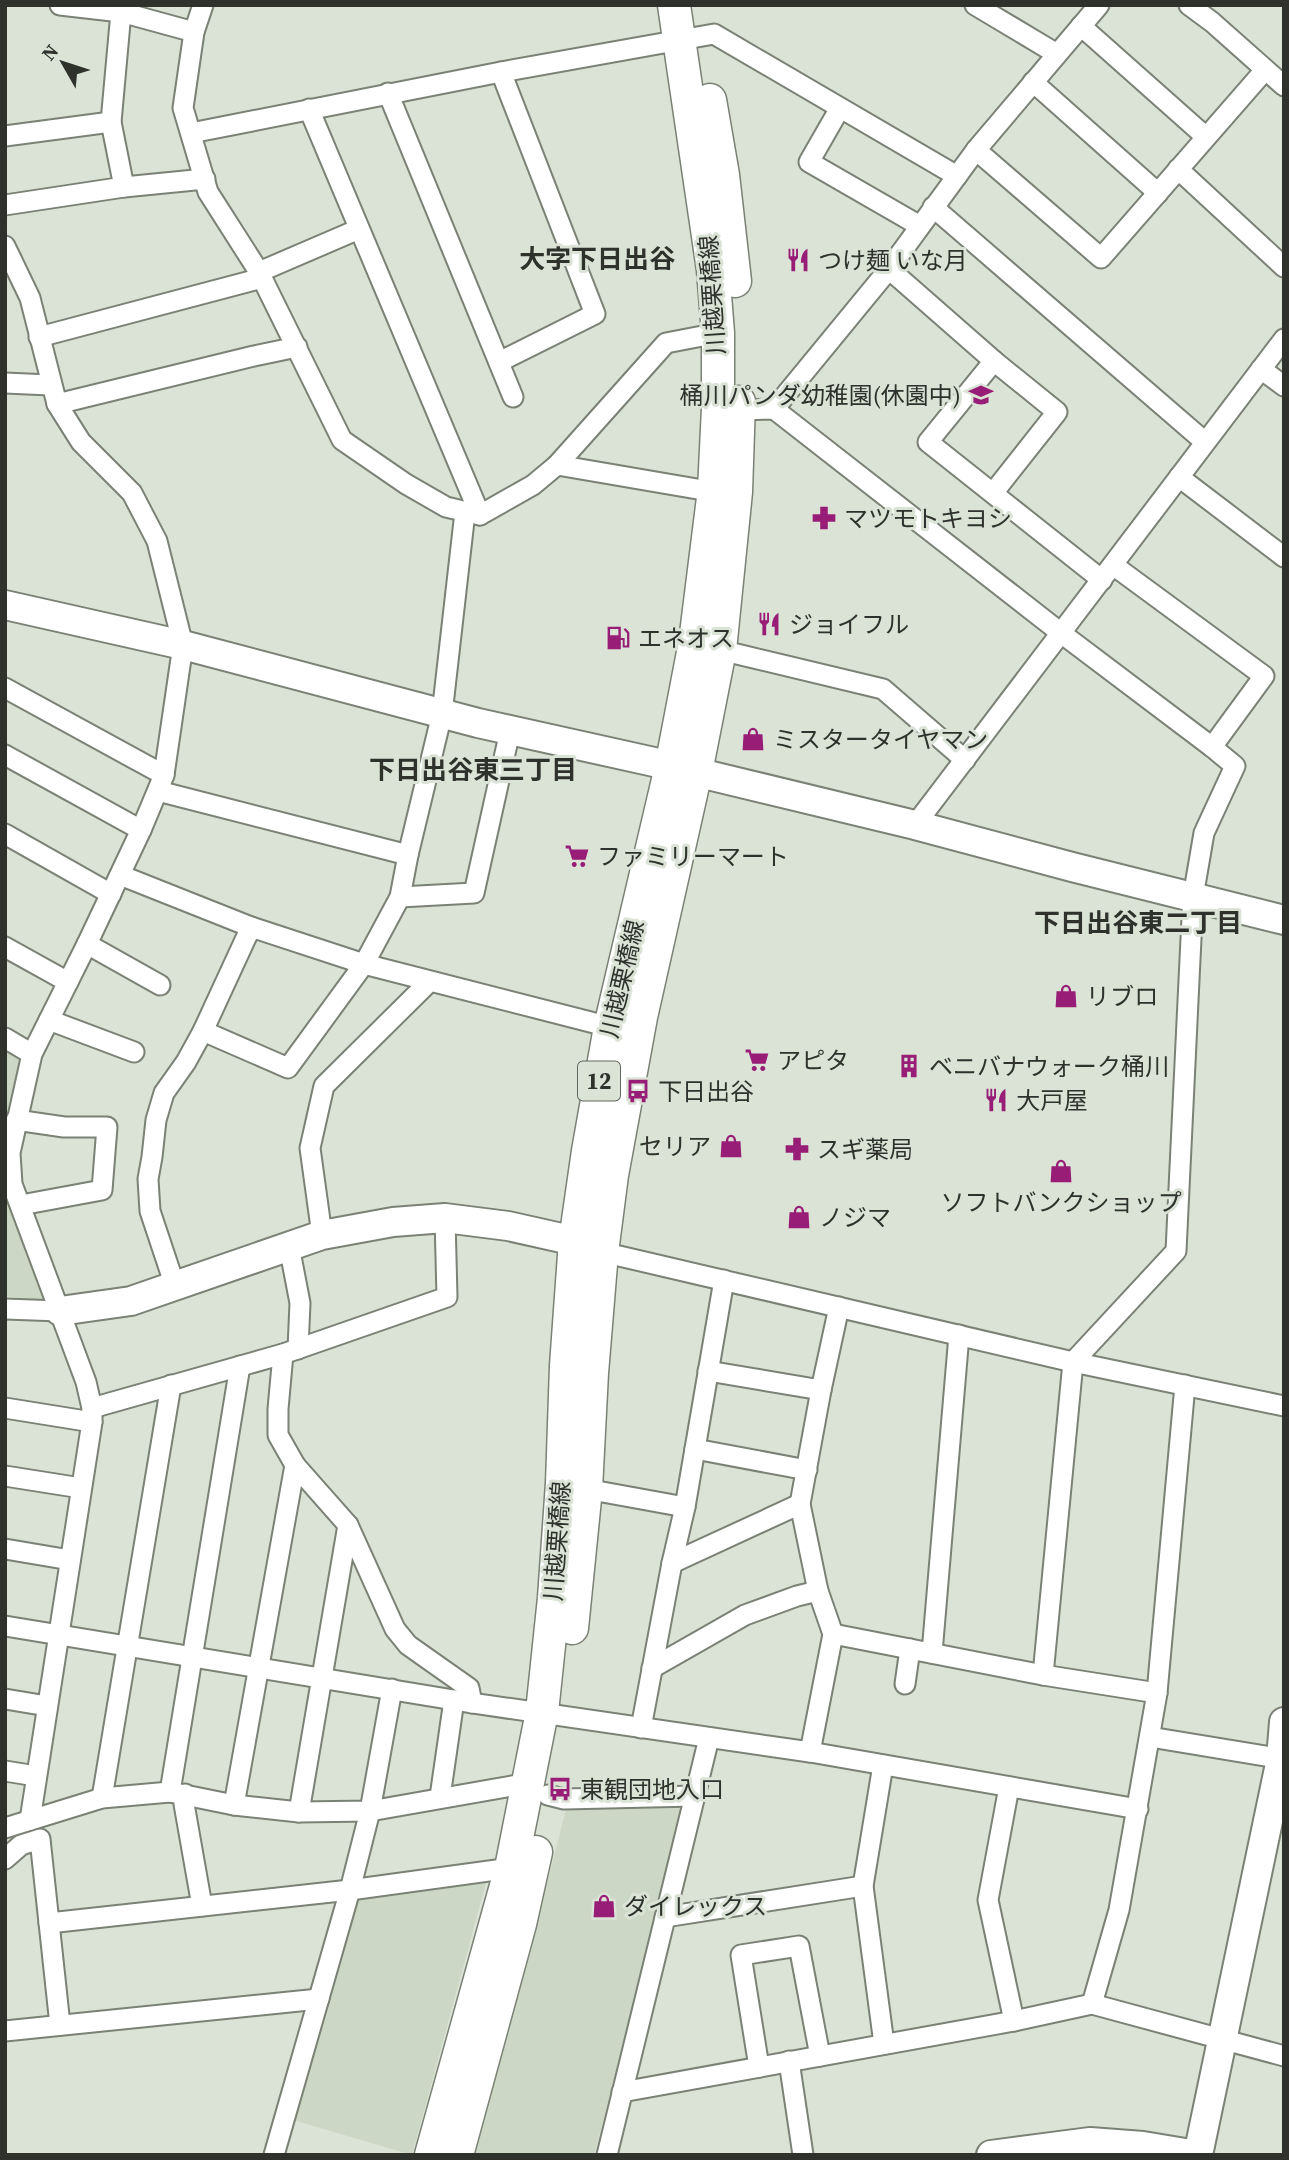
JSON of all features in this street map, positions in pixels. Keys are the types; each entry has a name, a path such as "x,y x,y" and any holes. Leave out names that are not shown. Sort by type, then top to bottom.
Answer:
{"main road":[{"name":"川越栗橋線","path":"457,2155 520,1924 538,1789 586,1489 592,1373 588,1247 600,1071 610,1027 720,650 736,492 739,410 737,305 732,244 723,175 690,39 674,5"},
{"name":"川越栗橋線","path":"552,1713 554,1598 566,1366 588,1247 612,1175 684,770 695,642 714,489 718,333 690,39 694,5"},
{"name":"川越栗橋線","path":"431,2155 511,1868 538,1789"}],"street":[{"path":"60,5 121,12 194,32"},
{"path":"203,5 194,32 183,108 208,192 260,275 342,440 406,484 446,507 472,513 533,485 557,465 666,343 718,333"},
{"path":"975,5 1057,54"},
{"path":"774,410 889,269 976,150 1099,5"},
{"path":"1189,5 1213,14 1265,70 1284,86"},
{"path":"121,12 111,122 124,187"},
{"path":"1081,26 1206,137"},
{"path":"191,133 388,93 714,34 957,176"},
{"path":"976,150 1101,258 1265,70"},
{"path":"499,362 596,314 501,72"},
{"path":"1033,82 1158,193"},
{"path":"388,93 513,397"},
{"path":"203,1031 288,1068 364,964 400,897 442,714 472,513 309,108"},
{"path":"840,108 810,162 919,226"},
{"path":"5,136 111,122"},
{"path":"1178,169 1284,267"},
{"path":"5,205 124,187 205,179"},
{"path":"933,207 1205,442"},
{"path":"39,337 260,275 359,229"},
{"path":"5,246 30,298 54,394 81,442 132,493 157,541 183,645 161,783 111,894 32,1054 9,1153 12,1184 86,1382 92,1415 30,1820"},
{"path":"889,269 1057,412 993,493"},
{"path":"915,825 1284,339"},
{"path":"5,383 54,394 297,347"},
{"path":"994,361 928,442 993,493 1264,676 1212,747"},
{"path":"1261,369 1284,386"},
{"path":"739,410 774,410 1235,766 1204,834 1193,897 1176,1251 1073,1362 1043,1675"},
{"path":"557,465 714,489"},
{"path":"1179,477 1284,558"},
{"path":"5,605 183,645 510,731 915,825 1284,920"},
{"path":"720,650 883,689 965,760"},
{"path":"5,688 161,783 408,855"},
{"path":"400,897 474,893 510,731"},
{"path":"5,755 141,830"},
{"path":"5,834 111,894"},
{"path":"120,875 251,927 364,964 610,1027"},
{"path":"174,1286 150,1211 148,1179 156,1119 164,1093 186,1062 203,1031 251,927"},
{"path":"87,944 160,985"},
{"path":"5,947 68,982"},
{"path":"322,1235 310,1148 324,1086 429,982"},
{"path":"49,1020 134,1052"},
{"path":"5,1038 32,1054"},
{"path":"16,1120 64,1127 107,1127 102,1190 21,1205"},
{"path":"5,1408 92,1415 171,1385 290,1351 447,1297 445,1219"},
{"path":"5,1309 60,1311 131,1301 322,1235 393,1222 445,1219 508,1226 1073,1362 1284,1406"},
{"path":"289,1246 300,1303 278,1409 278,1435 295,1465 348,1525 395,1629 408,1645 469,1688 463,1701 440,1797"},
{"path":"641,1728 685,1507 724,1280"},
{"path":"810,1752 833,1634 818,1591 800,1504 839,1307"},
{"path":"932,1653 959,1335"},
{"path":"202,1906 184,1804 177,1793 192,1657 240,1366"},
{"path":"708,1371 821,1390"},
{"path":"102,1798 171,1385"},
{"path":"1092,2004 1119,1910 1157,1693 1185,1385"},
{"path":"695,1449 807,1470"},
{"path":"234,1805 295,1465"},
{"path":"5,1476 81,1488"},
{"path":"586,1489 685,1507"},
{"path":"672,1563 800,1504"},
{"path":"299,1812 348,1525"},
{"path":"5,1549 70,1560"},
{"path":"652,1668 745,1615 818,1591"},
{"path":"5,1626 463,1701 810,1752 1138,1809"},
{"path":"833,1634 1043,1675 1157,1693"},
{"path":"905,1684 910,1649"},
{"path":"274,2155 350,1890 370,1811 392,1689"},
{"path":"5,1699 47,1706"},
{"path":"991,2155 1090,2142 1143,2146 1197,2155 1283,1759 1284,1722"},
{"path":"1150,1737 1283,1759"},
{"path":"607,2155 709,1738"},
{"path":"883,1765 863,1886 884,2044"},
{"path":"5,1771 37,1776"},
{"path":"1009,1787 988,1900 1014,2021"},
{"path":"5,1828 102,1798 177,1793 234,1805 299,1812 370,1811 440,1797 538,1789 564,1799 695,1796"},
{"path":"5,1859 21,1845 40,1839 60,2025"},
{"path":"49,1923 350,1890 511,1868"},
{"path":"665,1917 863,1886"},
{"path":"759,2067 741,1955 799,1946 820,2056"},
{"path":"5,2031 319,1999"},
{"path":"622,2092 1014,2021 1092,2004 1284,2056"},
{"path":"789,2061 803,2155"}],"shaded area":[{"path":"5,1049 20,1059 5,1126"},
{"path":"5,1180 48,1293 42,1301 5,1296"},
{"path":"686,1802 594,2155 473,2155 509,2030 567,1806"},
{"path":"486,1883 412,2155 293,2120 359,1897"}],"place":[{"name":"つけ麺 いな月","path":"798,260"},
{"name":"桶川パンダ幼稚園(休園中)","path":"981,395"},
{"name":"マツモトキヨシ","path":"824,518"},
{"name":"ジョイフル","path":"769,624"},
{"name":"エネオス","path":"618,638"},
{"name":"ミスタータイヤマン","path":"753,739"},
{"name":"ファミリーマート","path":"577,856"},
{"name":"リブロ","path":"1066,996"},
{"name":"アピタ","path":"757,1060"},
{"name":"ベニバナウォーク桶川","path":"909,1066"},
{"name":"下日出谷","path":"638,1091"},
{"name":"大戸屋","path":"996,1100"},
{"name":"セリア","path":"731,1146"},
{"name":"スギ薬局","path":"797,1149"},
{"name":"ソフトバンクショップ","path":"1061,1171"},
{"name":"ノジマ","path":"799,1217"},
{"name":"東観団地入口","path":"560,1789"},
{"name":"ダイレックス","path":"604,1906"}],"district":[{"name":"大字下日出谷","path":"597,259"},
{"name":"下日出谷東三丁目","path":"473,770"},
{"name":"下日出谷東二丁目","path":"1138,923"}]}
